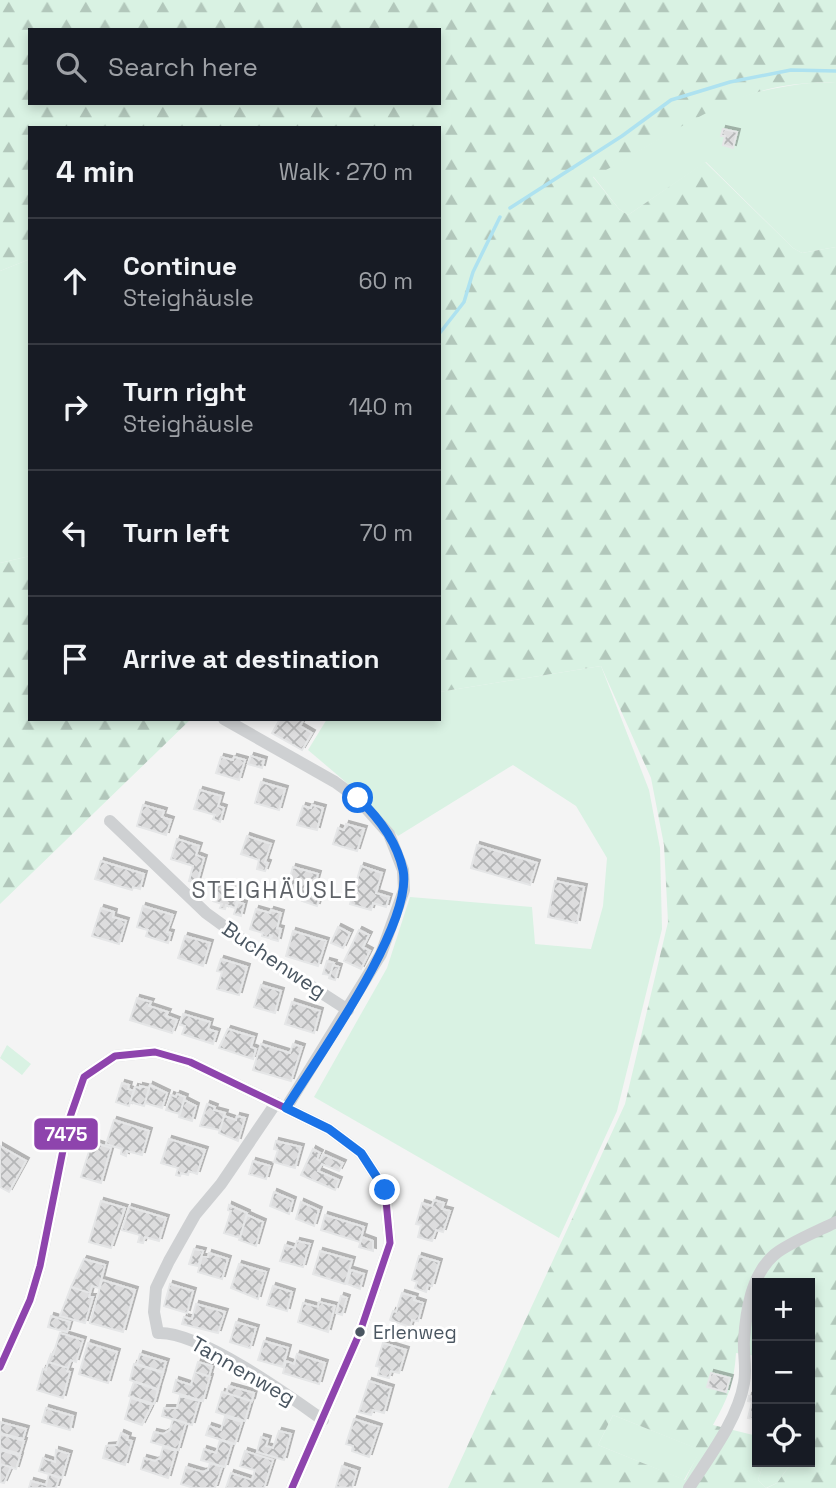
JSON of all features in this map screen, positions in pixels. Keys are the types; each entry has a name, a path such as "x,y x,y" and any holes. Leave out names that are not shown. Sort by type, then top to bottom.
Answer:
{"street":[{"path":"228,721 335,782 370,810 389,834 403,870 404,890 381,954 348,1010 281,1106"},
{"name":"Buchenweg","path":"110,821 206,913 272,961 348,1010"},
{"path":"0,1367 4,1351 30,1300 40,1266 69,1120 84,1077 115,1056 155,1052 190,1062 329,1129 361,1153 385,1190 390,1243 360,1332 292,1488"},
{"name":"Tannenweg","path":"281,1106 195,1215 156,1287 154,1312 158,1333 182,1335 222,1356 279,1389 323,1420"},
{"path":"689,1488 738,1406 745,1382 743,1354 746,1313 762,1270 774,1254 836,1222"}],"green space":[{"path":"0,0 836,0 836,83 791,85 746,96 687,123 593,177 619,209 628,215 705,162 793,248 802,253 836,247 836,1488 767,1488 777,1483 788,1467 815,1467 815,1278 752,1278 752,1355 736,1353 729,1390 713,1425 752,1435 752,1467 762,1467 758,1480 766,1488 448,1488 625,1104 668,922 664,845 651,778 601,666 441,692 441,126 28,126 28,260 0,271","holes":["613,1415 700,1450 685,1480 598,1445"]},
{"path":"811,83 836,83 836,247 802,253 793,248 706,162 628,215 619,209 593,176 727,103 763,91"},
{"path":"28,260 28,556 0,563 0,271"},
{"path":"28,556 28,721 189,721 0,904 0,563"},
{"path":"601,666 649,790 660,848 662,929 617,1111 559,1238 314,1097 387,968 410,897 532,907 535,944 591,949 603,906 607,858 576,806 513,765 398,836 361,795 308,750 326,721 441,721 441,692"},
{"path":"7,1045 31,1064 22,1075 0,1058"},
{"path":"613,1415 701,1450 684,1480 598,1445"},
{"path":"762,1467 788,1467 777,1483 766,1488 758,1480"}],"building":[{"path":"723,129 737,132 733,148 723,145"},
{"path":"279,721 303,721 300,726 312,733 302,750 272,733"},
{"path":"251,756 264,760 262,768 248,764"},
{"path":"221,757 245,760 239,780 216,773"},
{"path":"261,782 285,789 279,810 255,803"},
{"path":"200,790 221,796 218,806 224,808 220,822 213,819 215,815 194,809"},
{"path":"143,805 164,811 162,817 171,820 166,835 137,826"},
{"path":"312,805 323,808 317,830 297,825 303,806 311,808"},
{"path":"346,824 364,829 357,851 333,844 338,828 344,830"},
{"path":"247,836 271,844 265,871 257,869 259,860 241,854"},
{"path":"177,839 199,846 196,855 204,858 197,883 189,881 193,866 171,859"},
{"path":"477,845 537,863 530,885 471,868"},
{"path":"101,861 144,874 140,889 133,887 132,890 95,879"},
{"path":"361,866 382,873 376,893 389,897 386,907 373,903 371,910 350,904"},
{"path":"293,867 318,874 314,888 322,890 317,906 302,901 304,897 286,892"},
{"path":"555,881 584,887 577,923 548,917"},
{"path":"218,883 240,890 235,908 226,905 225,909 220,908 222,904 213,901"},
{"path":"238,902 244,904 241,916 234,914"},
{"path":"143,906 173,915 167,932 171,933 168,943 146,936 148,930 137,927"},
{"path":"101,908 114,912 113,917 126,921 119,944 92,936"},
{"path":"256,909 281,913 277,928 281,929 278,941 271,939 270,935 269,938 262,936 263,933 250,929"},
{"path":"338,927 350,933 343,948 331,943"},
{"path":"359,930 369,935 363,947 370,951 361,969 344,961"},
{"path":"293,931 326,941 318,966 286,956"},
{"path":"185,936 210,943 203,966 178,958"},
{"path":"221,959 247,967 239,995 217,989 222,972 217,971"},
{"path":"327,961 334,963 330,975 323,974"},
{"path":"333,965 339,967 335,980 329,978"},
{"path":"261,985 281,991 275,1013 254,1007"},
{"path":"137,998 151,1002 149,1006 168,1012 166,1016 177,1020 172,1033 130,1020"},
{"path":"292,1002 320,1011 314,1033 285,1024"},
{"path":"183,1014 210,1022 208,1029 217,1032 213,1044 182,1034 185,1026 180,1025"},
{"path":"228,1029 254,1037 251,1047 256,1049 253,1059 219,1048"},
{"path":"261,1044 290,1053 293,1044 302,1047 291,1081 253,1070"},
{"path":"122,1083 129,1085 128,1089 134,1091 129,1106 116,1102"},
{"path":"150,1085 167,1093 162,1108 145,1103"},
{"path":"135,1087 149,1088 144,1106 130,1102"},
{"path":"177,1094 185,1097 180,1114 166,1110 171,1095 176,1097"},
{"path":"184,1100 196,1106 192,1121 179,1117"},
{"path":"207,1104 215,1107 214,1110 225,1113 220,1130 200,1126"},
{"path":"224,1116 236,1120 237,1116 245,1118 238,1141 219,1133"},
{"path":"114,1120 149,1131 142,1155 127,1151 126,1156 121,1154 122,1149 106,1144"},
{"path":"169,1139 205,1150 197,1174 189,1171 188,1175 176,1175 178,1168 161,1163"},
{"path":"276,1141 301,1147 295,1168 274,1162 278,1150 274,1149"},
{"path":"92,1142 111,1148 101,1183 81,1177"},
{"path":"0,1146 26,1161 9,1192 0,1187"},
{"path":"313,1149 320,1153 317,1159 320,1161 323,1154 343,1163 339,1171 322,1164 318,1171 339,1180 335,1190 301,1175"},
{"path":"253,1161 270,1166 266,1179 249,1174"},
{"path":"274,1192 293,1200 289,1214 270,1206"},
{"path":"434,1200 444,1203 442,1209 450,1211 443,1232 436,1230 432,1241 418,1237 421,1225 416,1224 422,1203 432,1206"},
{"path":"101,1201 125,1208 111,1248 89,1242"},
{"path":"301,1202 319,1210 314,1226 296,1219"},
{"path":"229,1205 247,1213 240,1238 224,1233 231,1211 228,1210"},
{"path":"129,1207 166,1218 159,1241 145,1237 143,1243 138,1242 140,1235 122,1230"},
{"path":"247,1215 263,1222 256,1246 239,1240"},
{"path":"325,1215 364,1227 360,1242 321,1230"},
{"path":"362,1237 373,1241 373,1251 359,1247"},
{"path":"297,1241 310,1244 303,1267 280,1261 285,1245 295,1248"},
{"path":"194,1249 203,1251 198,1266 189,1264"},
{"path":"320,1251 352,1260 345,1284 313,1274"},
{"path":"209,1253 228,1259 222,1279 198,1272 202,1256 208,1257"},
{"path":"419,1256 439,1262 432,1286 428,1285 426,1292 415,1288 417,1282 412,1280"},
{"path":"84,1259 105,1265 99,1288 92,1286 90,1293 71,1287"},
{"path":"239,1264 266,1272 258,1299 231,1288"},
{"path":"351,1270 364,1274 360,1289 347,1284"},
{"path":"102,1280 135,1290 123,1332 90,1323"},
{"path":"170,1284 193,1291 187,1313 164,1306"},
{"path":"273,1286 292,1292 287,1311 267,1305"},
{"path":"71,1287 90,1293 89,1297 93,1297 85,1323 60,1316"},
{"path":"402,1293 423,1303 418,1321 412,1320 410,1327 390,1320 393,1311 396,1312"},
{"path":"341,1296 347,1298 342,1315 336,1313"},
{"path":"319,1302 335,1306 328,1332 298,1322 303,1303 318,1307"},
{"path":"196,1304 225,1312 218,1333 182,1324 184,1317 192,1319"},
{"path":"51,1316 70,1322 67,1332 48,1327"},
{"path":"236,1322 256,1328 250,1348 230,1342"},
{"path":"60,1333 83,1340 76,1362 71,1360 68,1368 48,1362"},
{"path":"264,1341 288,1348 283,1367 258,1360"},
{"path":"88,1343 117,1352 108,1383 79,1374"},
{"path":"383,1343 406,1350 399,1373 391,1371 389,1378 378,1375 380,1367 376,1366"},
{"path":"140,1354 166,1362 163,1372 137,1364"},
{"path":"297,1354 325,1363 319,1384 283,1373 286,1361 294,1364"},
{"path":"48,1362 68,1368 67,1371 70,1372 63,1398 37,1390"},
{"path":"198,1362 212,1366 209,1376 195,1372"},
{"path":"134,1364 163,1373 158,1389 130,1380"},
{"path":"195,1372 210,1377 203,1401 173,1392 176,1380 191,1385"},
{"path":"711,1373 730,1378 726,1392 707,1387"},
{"path":"369,1381 391,1388 384,1413 373,1410 371,1415 359,1412"},
{"path":"134,1382 158,1390 154,1404 129,1396"},
{"path":"229,1386 254,1393 252,1401 226,1393"},
{"path":"222,1392 251,1401 245,1421 216,1412"},
{"path":"180,1396 199,1401 192,1425 162,1416 164,1408 177,1408"},
{"path":"131,1398 152,1405 142,1425 125,1419"},
{"path":"752,1402 752,1419 748,1418"},
{"path":"46,1408 73,1416 70,1430 42,1422"},
{"path":"225,1417 242,1422 235,1444 206,1435 209,1426 221,1430"},
{"path":"173,1419 186,1423 178,1450 151,1442 154,1432 163,1434 170,1430"},
{"path":"354,1419 379,1427 369,1457 352,1451 353,1446 346,1444"},
{"path":"0,1422 26,1429 23,1439 0,1433"},
{"path":"279,1431 291,1434 284,1460 257,1452 261,1437 268,1439 266,1446 273,1448"},
{"path":"121,1433 128,1436 127,1440 132,1441 125,1465 103,1458 106,1446 117,1445"},
{"path":"0,1434 24,1441 20,1454 0,1448"},
{"path":"220,1440 232,1444 225,1467 201,1460 204,1449 216,1453"},
{"path":"163,1447 176,1451 168,1478 141,1469 144,1458 155,1461 160,1458"},
{"path":"0,1450 20,1456 16,1469 0,1464"},
{"path":"56,1450 69,1454 62,1478 39,1471 43,1458 55,1462"},
{"path":"245,1451 273,1460 264,1488 226,1488 231,1473 252,1480 255,1470 240,1466"},
{"path":"210,1463 222,1467 215,1488 194,1488 181,1484 186,1467 203,1472 208,1470"},
{"path":"0,1464 11,1467 4,1483 0,1482"},
{"path":"342,1466 357,1471 352,1488 336,1487"},
{"path":"49,1474 59,1478 56,1488 29,1488 31,1481 46,1485"}],"waterway":[{"path":"510,208 622,136 671,100 730,82 791,70 836,71"},
{"path":"441,331 464,302 473,272 500,217"}],"transit line":[{"name":"7475","path":"0,1367 30,1300 40,1266 69,1120 84,1077 115,1056 155,1052 190,1062 329,1129 361,1153 385,1190 390,1243 360,1332 292,1488"}],"place":[{"name":"Erlenweg","path":"360,1332"}],"district":[{"name":"STEIGHÄUSLE","path":"275,890"}],"route":[{"path":"358,798 389,834 403,870 404,890 381,954 286,1108 329,1129 361,1153 385,1190"}]}
